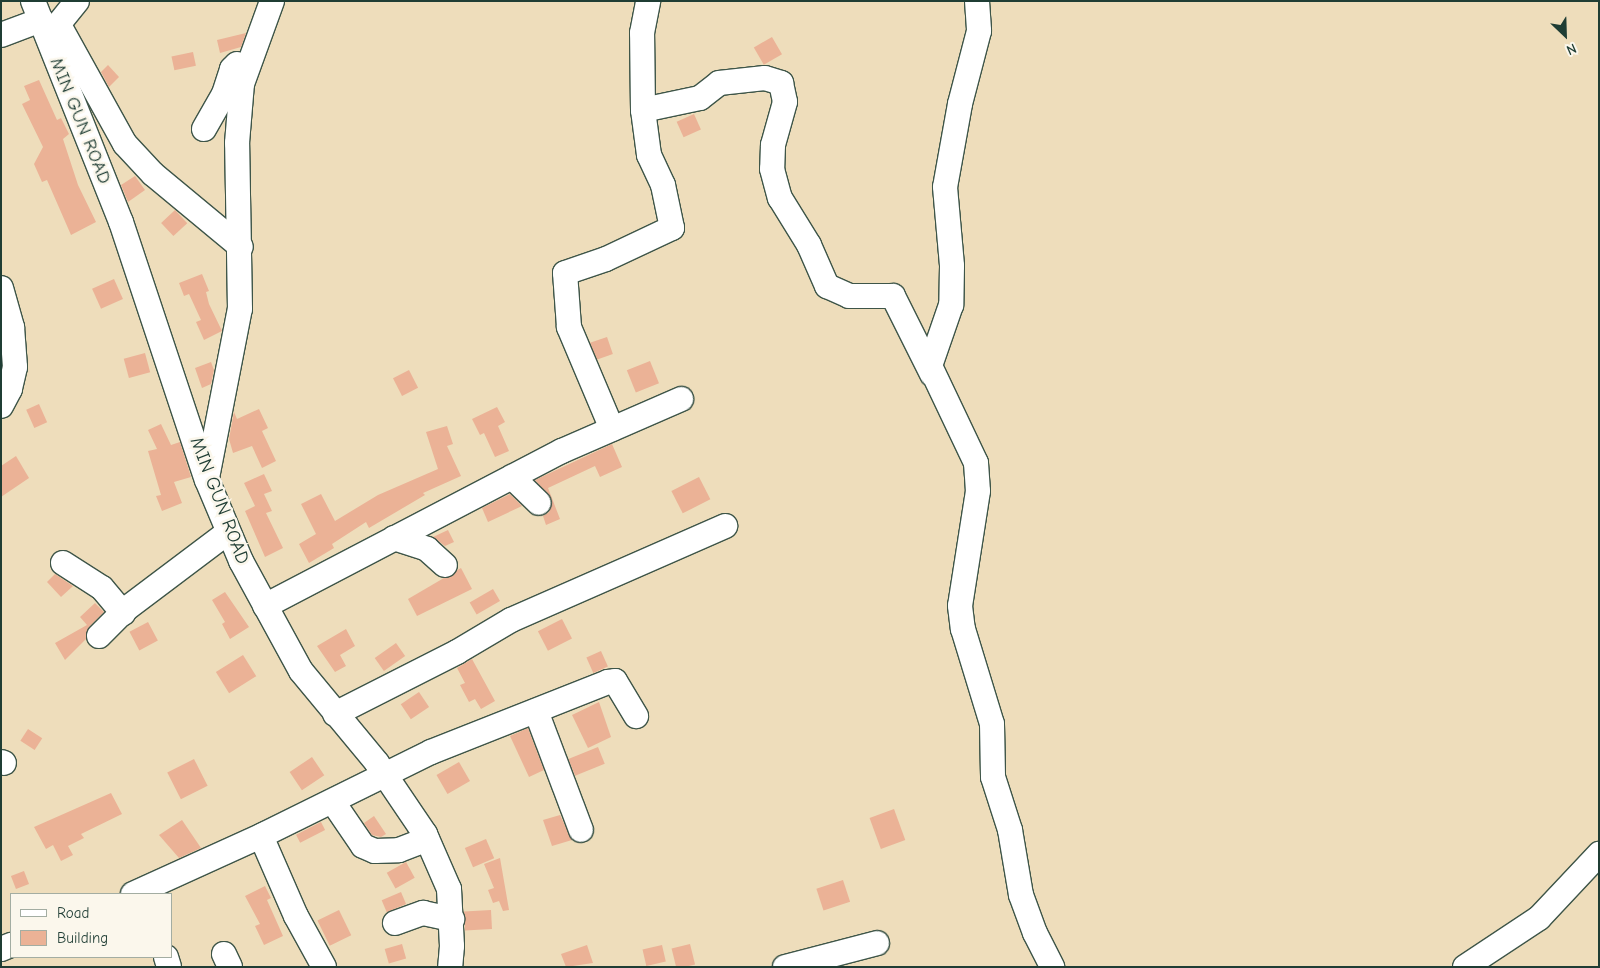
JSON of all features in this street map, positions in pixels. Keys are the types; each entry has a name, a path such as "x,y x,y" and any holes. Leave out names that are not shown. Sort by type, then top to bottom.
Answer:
{"street":[{"path":"1,35 45,21 77,1"},
{"path":"206,480 236,342 241,248 237,143 242,84 248,61 272,1"},
{"path":"612,430 569,327 564,276 570,269 606,259 674,226 663,184 649,155 643,110 642,34 648,1"},
{"path":"932,374 932,353 952,305 952,266 944,187 960,104 979,31 977,1"},
{"path":"45,21 125,144 153,174 241,248"},
{"name":"MIN GUN ROAD","path":"45,21 121,222 206,480 228,532 300,672 385,774 427,838 449,889 452,919 450,967"},
{"path":"204,129 224,94 232,69 248,61"},
{"path":"643,110 700,98 718,83 778,80 785,102 773,150 774,180 780,198 809,246 820,274 832,291 839,294 893,296 965,436 976,463 978,491 960,606 963,629 992,724 993,777 1010,830 1021,895 1034,933 1052,967"},
{"path":"1,288 12,327 15,367 10,389 1,406"},
{"path":"265,606 512,477 681,399"},
{"path":"512,477 539,503"},
{"path":"335,714 457,652 512,620 725,526"},
{"path":"99,636 123,612 228,532"},
{"path":"394,538 427,549 444,565"},
{"path":"63,563 102,588 123,612"},
{"path":"140,893 333,802 385,774 613,681 636,716"},
{"path":"536,711 581,830"},
{"path":"333,802 363,846 374,851 400,850 427,838"},
{"path":"261,836 296,916 324,967"},
{"path":"1465,967 1539,918 1599,854"},
{"path":"395,923 423,913 452,919"},
{"path":"785,967 877,943"}],"building":[{"path":"246,33 241,47 220,53 217,40"},
{"path":"772,37 782,54 764,65 754,48"},
{"path":"193,52 196,66 174,70 171,57"},
{"path":"108,65 119,77 109,87 101,72"},
{"path":"39,80 57,120 61,118 69,134 63,139 78,185 96,222 71,235 47,180 42,182 34,164 43,147 22,104 30,100 24,86"},
{"path":"694,114 701,130 684,137 677,122"},
{"path":"135,176 145,190 128,202 121,185"},
{"path":"175,210 187,223 173,236 161,223"},
{"path":"202,274 209,291 206,292 209,304 222,331 204,340 196,322 201,320 189,294 184,296 179,283"},
{"path":"114,279 123,299 101,309 92,289"},
{"path":"607,337 613,354 596,360 590,343"},
{"path":"145,353 150,372 129,378 124,359"},
{"path":"650,361 659,383 636,393 627,370"},
{"path":"211,362 214,370 211,384 202,388 195,368"},
{"path":"409,370 418,388 402,396 393,378"},
{"path":"39,404 47,422 34,428 26,410"},
{"path":"497,407 505,422 498,426 509,451 495,457 484,433 480,435 472,419"},
{"path":"259,409 268,428 262,431 276,461 262,468 252,446 233,453 229,439 234,412 237,419"},
{"path":"161,424 171,445 180,442 191,477 174,482 182,503 162,511 156,496 161,495 148,451 157,449 148,430"},
{"path":"447,426 453,444 447,446 461,476 423,493 425,495 369,528 366,522 332,544 334,548 309,563 299,544 316,534 301,504 321,494 335,521 378,495 438,469 426,432"},
{"path":"612,444 622,467 600,477 595,466 548,488 560,519 546,525 543,516 549,512 552,500 535,480"},
{"path":"16,456 29,478 1,497 1,466"},
{"path":"264,474 272,491 264,494 272,511 266,513 283,548 265,557 245,511 255,506 244,483"},
{"path":"699,477 710,499 683,513 671,491"},
{"path":"510,494 522,506 488,522 482,508"},
{"path":"448,530 454,542 445,546 433,537"},
{"path":"461,568 472,589 417,616 408,599"},
{"path":"55,574 73,586 61,597 47,582"},
{"path":"493,589 500,601 477,615 470,602"},
{"path":"225,592 249,627 230,639 222,624 225,622 212,600"},
{"path":"95,603 104,612 89,627 86,639 65,660 55,643 87,625 80,617"},
{"path":"562,619 572,639 548,651 538,631"},
{"path":"148,622 158,641 139,650 129,632"},
{"path":"346,629 355,646 340,655 346,666 335,672 317,646"},
{"path":"396,643 405,656 384,671 375,658"},
{"path":"601,651 608,667 593,673 586,658"},
{"path":"243,655 256,676 229,693 216,672"},
{"path":"472,659 495,701 481,709 475,699 469,702 460,685 465,683 457,668"},
{"path":"419,692 429,707 411,719 401,704"},
{"path":"599,702 611,737 588,748 572,715"},
{"path":"528,728 544,770 529,777 510,736"},
{"path":"28,729 42,738 35,750 20,741"},
{"path":"598,747 605,764 575,776 568,759"},
{"path":"312,757 324,775 302,790 290,772"},
{"path":"194,759 208,786 181,799 167,773"},
{"path":"459,762 470,781 447,794 436,775"},
{"path":"111,793 122,814 81,834 84,838 68,846 73,855 61,861 53,845 46,849 34,827"},
{"path":"894,809 905,840 881,849 870,818"},
{"path":"560,815 572,840 552,846 543,820"},
{"path":"374,816 386,834 381,837 372,835 364,823"},
{"path":"182,820 201,848 179,858 159,835"},
{"path":"321,822 325,830 300,843 296,835"},
{"path":"486,839 494,858 473,867 465,848"},
{"path":"500,858 509,910 503,911 499,901 493,903 488,890 494,888 484,864"},
{"path":"406,862 415,878 395,888 387,873"},
{"path":"24,871 29,884 16,889 11,876"},
{"path":"843,880 850,902 823,911 816,889"},
{"path":"265,886 271,898 267,900 283,936 264,945 255,926 260,924 245,896"},
{"path":"401,892 406,904 387,912 382,900"},
{"path":"339,910 351,935 330,946 317,921"},
{"path":"491,910 492,929 465,930 464,911"},
{"path":"402,944 406,958 389,963 385,949"},
{"path":"690,944 695,964 676,967 672,949"},
{"path":"587,945 593,963 566,967 561,954"},
{"path":"662,945 666,962 646,966 643,949"}]}
